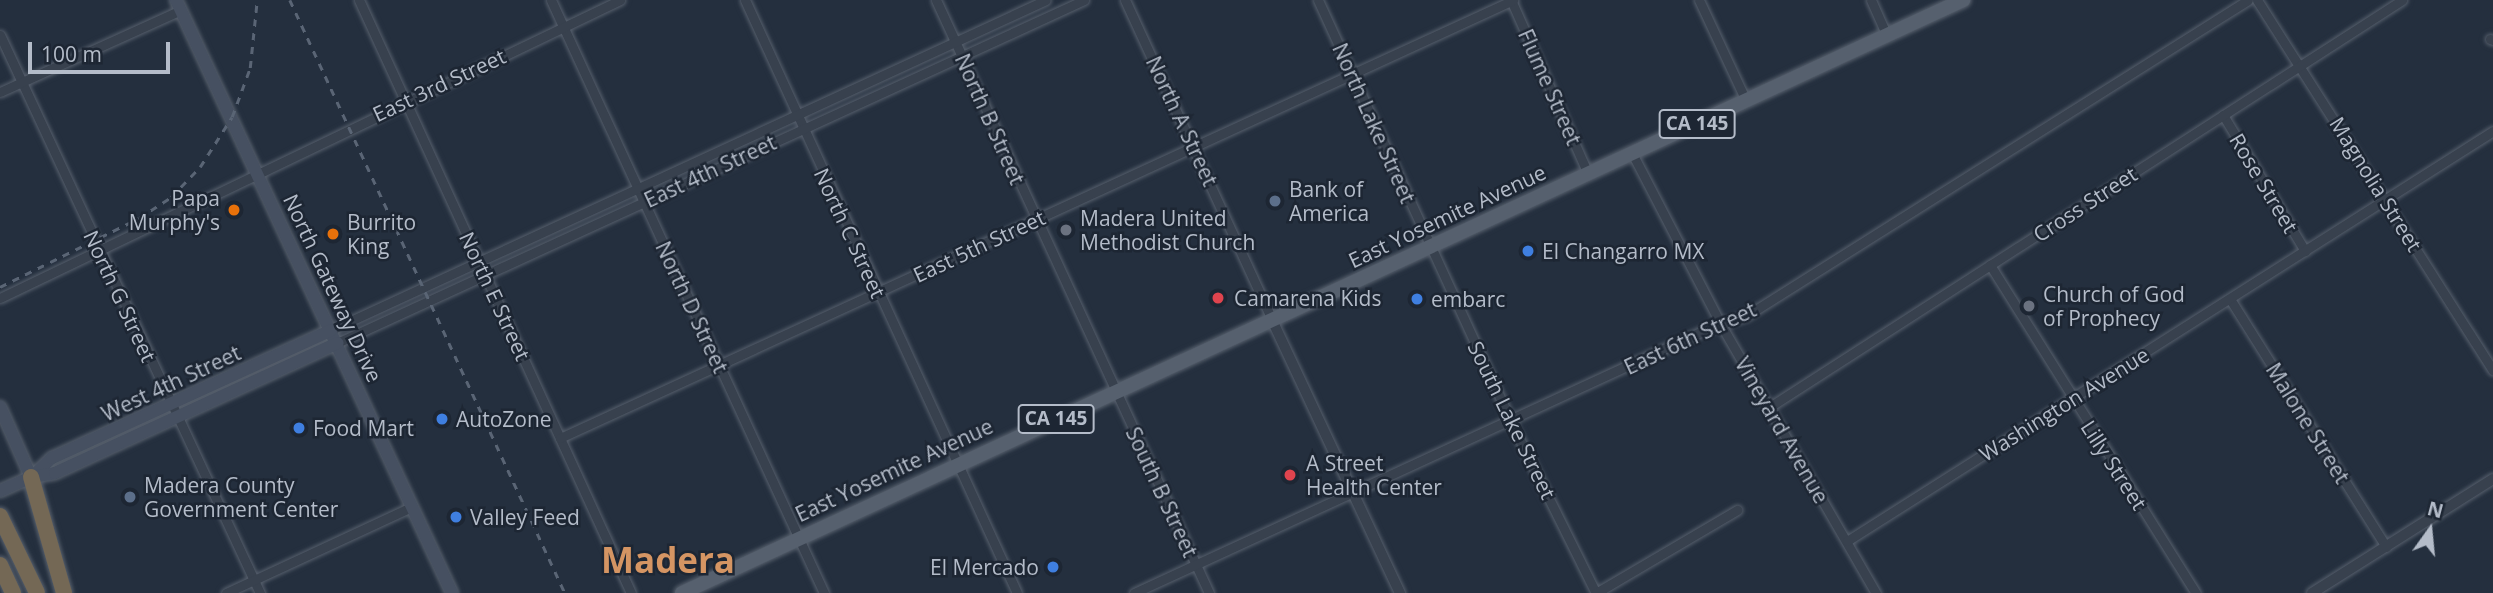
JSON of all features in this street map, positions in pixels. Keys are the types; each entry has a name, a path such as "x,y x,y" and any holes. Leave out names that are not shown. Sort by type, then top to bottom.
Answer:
{"highway":[{"path":"24,480 64,593"},
{"path":"0,516 37,593"},
{"path":"0,565 13,593"}],"main road":[{"name":"East Yosemite Avenue","path":"682,593 1963,0"},
{"name":"North Gateway Drive","path":"179,5 452,593"},
{"name":"West 4th Street","path":"24,480 52,458 331,330"},
{"name":"West 4th Street","path":"0,491 24,480 55,473 337,343"},
{"path":"0,407 24,480"}],"street":[{"name":"North E Street","path":"359,0 631,593"},
{"name":"North D Street","path":"551,0 824,593"},
{"name":"East 3rd Street","path":"0,298 99,252 257,170 620,0"},
{"name":"North C Street","path":"745,0 877,293 1017,593"},
{"name":"North B Street","path":"936,0 1115,391"},
{"name":"East 4th Street","path":"331,330 1046,0"},
{"name":"East 4th Street","path":"337,343 1084,0"},
{"name":"North A Street","path":"1125,0 1272,320"},
{"name":"North Lake Street","path":"1318,0 1430,246"},
{"name":"East 5th Street","path":"560,438 1512,0"},
{"name":"Flume Street","path":"1512,0 1588,174"},
{"path":"1699,0 1746,101"},
{"path":"1871,0 1887,36"},
{"name":"East 6th Street","path":"1134,593 1510,420 1745,316 2248,0"},
{"name":"Magnolia Street","path":"2257,0 2301,65 2493,370"},
{"name":"Cross Street","path":"1768,408 2402,0"},
{"path":"0,92 179,5"},
{"name":"North G Street","path":"0,35 260,593"},
{"name":"Rose Street","path":"2223,115 2305,251"},
{"name":"Washington Avenue","path":"1847,541 2493,131"},
{"name":"Vineyard Avenue","path":"1632,153 1721,325 1877,593"},
{"name":"South Lake Street","path":"1430,246 1510,420 1596,593"},
{"name":"Lilly Street","path":"1990,265 2196,593"},
{"name":"Malone Street","path":"2230,299 2386,547"},
{"path":"1272,320 1400,593"},
{"name":"South B Street","path":"1115,391 1209,593"},
{"path":"2312,593 2493,479"},
{"path":"226,593 411,507"},
{"path":"1596,593 1737,510"}],"railway":[{"path":"0,287 139,218 171,197 200,167 232,117 250,68 257,0"},
{"path":"290,0 565,593"}],"place":[{"name":"Bank of America","path":"1275,201"},
{"name":"Papa Murphy's","path":"234,210"},
{"name":"Madera United Methodist Church","path":"1066,230"},
{"name":"Burrito King","path":"333,234"},
{"name":"El Changarro MX","path":"1528,251"},
{"name":"Camarena Kids","path":"1218,298"},
{"name":"embarc","path":"1417,299"},
{"name":"Church of God of Prophecy","path":"2029,306"},
{"name":"AutoZone","path":"442,419"},
{"name":"Food Mart","path":"299,428"},
{"name":"A Street Health Center","path":"1290,475"},
{"name":"Madera County Government Center","path":"130,497"},
{"name":"Valley Feed","path":"456,517"},
{"name":"El Mercado","path":"1053,567"}],"district":[{"name":"Madera","path":"668,560"}]}
